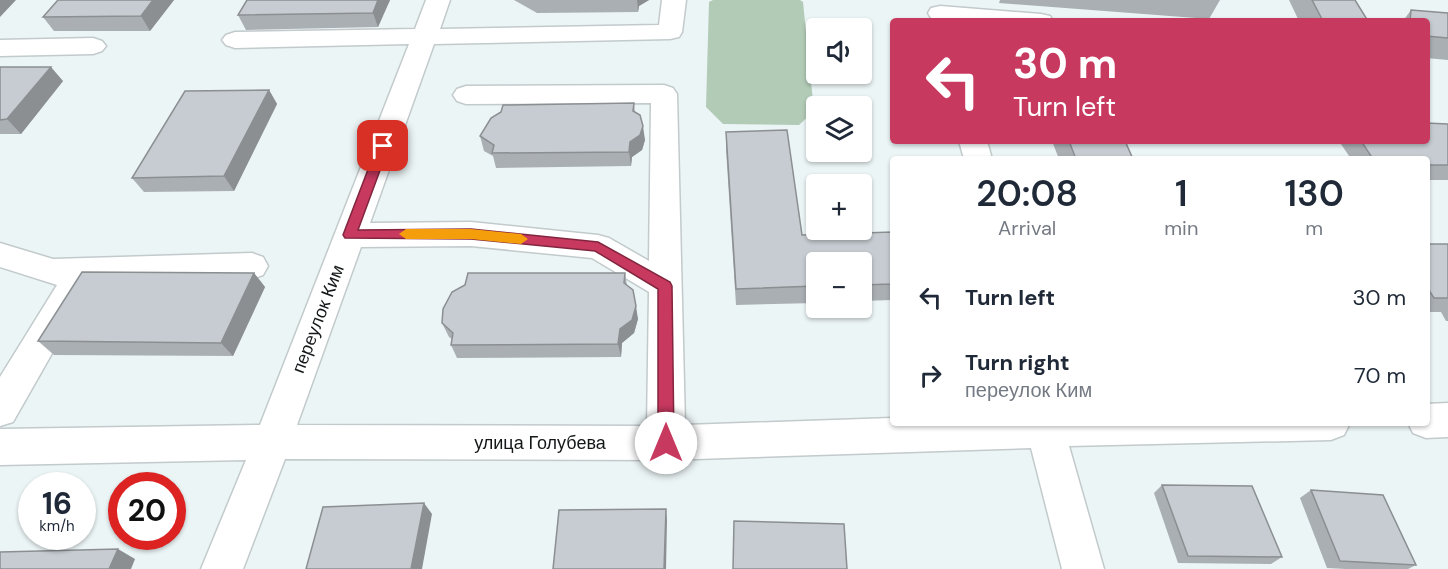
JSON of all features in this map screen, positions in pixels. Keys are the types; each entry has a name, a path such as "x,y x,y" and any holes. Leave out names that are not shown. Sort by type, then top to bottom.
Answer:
{"street":[{"name":"переулок Ким","path":"222,569 438,0"},
{"path":"235,40 670,32 674,0"},
{"path":"940,11 1011,18"},
{"path":"0,48 93,46"},
{"path":"466,95 664,94 666,443"},
{"path":"350,235 471,234 598,247 665,286"},
{"path":"0,255 78,279 0,410"},
{"path":"54,272 252,266"},
{"path":"1430,421 1448,420"},
{"path":"1045,426 1083,569"},
{"name":"улица Голубева","path":"0,447 272,442 666,443 1045,426"}],"green space":[{"path":"713,0 800,0 803,2 806,32 806,84 811,84 812,96 806,96 806,118 799,125 723,124 706,107 709,2"}],"building":[{"path":"58,0 153,0 141,16 43,17"},
{"path":"247,0 378,0 373,13 238,15"},
{"path":"1312,0 1355,0 1366,18 1321,18"},
{"path":"1411,10 1448,13 1448,38 1430,36 1430,18 1410,18"},
{"path":"0,67 51,67 7,119 0,120"},
{"path":"269,90 224,176 132,178 185,91"},
{"path":"634,103 633,111 640,115 643,126 640,135 630,142 629,152 492,153 494,145 480,136 491,118 501,112 503,105"},
{"path":"1430,123 1448,124 1448,165 1430,165 1430,156 1371,156 1363,144 1430,144"},
{"path":"787,130 802,235 806,235 806,240 872,240 872,233 890,232 890,284 872,285 872,252 806,252 806,286 736,289 726,132"},
{"path":"1070,144 1126,144 1132,156 1075,156"},
{"path":"1430,244 1448,244 1448,298 1434,298 1430,292"},
{"path":"82,272 254,273 221,343 38,341"},
{"path":"468,273 625,273 624,283 633,290 636,306 632,320 620,329 618,344 451,345 453,333 442,323 443,309 452,292 465,285"},
{"path":"1162,485 1252,486 1282,557 1188,556"},
{"path":"1311,490 1383,495 1416,565 1340,561"},
{"path":"424,503 411,569 306,569 323,507"},
{"path":"666,509 664,569 553,569 559,510"},
{"path":"734,521 844,524 847,569 733,569"},
{"path":"118,550 109,569 0,569 0,552"}],"slow traffic":[{"path":"406,234 471,234 521,239"}],"route":[{"path":"383,146 350,235 471,234 598,247 665,286 666,443"}]}
